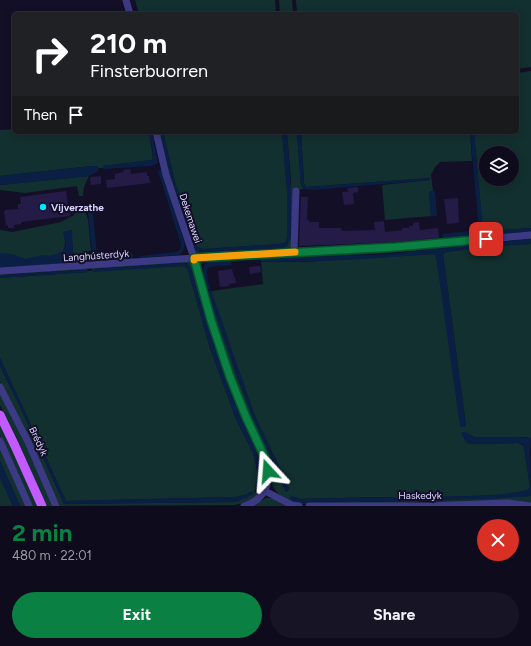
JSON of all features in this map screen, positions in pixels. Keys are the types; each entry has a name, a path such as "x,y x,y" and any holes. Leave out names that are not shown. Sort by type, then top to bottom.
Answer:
{"main road":[{"path":"0,415 42,506"}],"street":[{"path":"126,0 129,12"},
{"name":"Dekemawei","path":"156,134 166,175 194,258 211,320 230,377 268,466 268,478 265,491"},
{"path":"294,252 296,191"},
{"name":"Langhústerdyk","path":"0,271 194,258 396,247 531,235"},
{"name":"Brédyk","path":"0,387 56,506"},
{"path":"0,441 29,506"},
{"path":"244,506 252,503 265,491 292,505 299,506"},
{"name":"Haskedyk","path":"309,506 430,506 507,503 531,506"}],"green space":[{"path":"135,0 275,0 276,12 138,12"},
{"path":"279,0 292,0 293,12 280,12"},
{"path":"296,0 531,0 531,67 519,69 519,12 297,12"},
{"path":"531,71 531,228 489,231 489,234 500,234 476,235 483,234 474,134 519,134 519,73"},
{"path":"12,129 12,134 149,134 153,158 152,160 103,166 103,168 92,166 0,176 0,130"},
{"path":"158,134 160,134 168,166 194,249 199,252 281,248 287,246 291,181 287,134 297,134 301,185 304,189 295,190 292,247 287,250 199,255 194,252 169,179"},
{"path":"163,134 282,134 287,190 286,242 281,244 203,249 197,247 175,182"},
{"path":"301,134 470,134 472,161 440,162 435,167 431,175 433,191 429,192 431,216 385,220 382,185 430,180 430,178 306,187 304,183"},
{"path":"89,176 84,187 83,196 79,196 77,186 25,193 0,190 0,185"},
{"path":"78,204 82,205 88,219 91,250 81,257 77,256 73,252 71,230 64,232 65,245 62,252 59,254 26,259 0,254 0,230 12,232 61,222 74,215"},
{"path":"531,237 531,239 493,242 492,246 531,244 531,438 475,437 467,434 469,444 518,443 524,446 530,488 524,491 501,495 436,497 435,500 531,496 531,503 435,503 433,499 430,499 430,501 400,504 302,504 283,498 273,486 242,403 205,291 207,291 212,301 238,379 286,492 289,489 254,414 211,291 263,284 261,262 302,262 435,254 461,427 466,426 443,254 446,252 487,247 486,243 373,254 260,259 260,256 368,253 432,248 433,246","holes":["292,496 300,499 383,497 412,499 413,501 299,503"]},
{"path":"189,261 193,265 266,471 262,491 256,488 254,492 259,494 244,503 234,505 60,506 0,381 0,366 64,504 232,502 238,501 252,491 245,495 236,497 66,501 0,358 0,278 87,272 87,270 0,275 0,273 87,268 88,271 92,271 92,268","holes":["187,263 237,408 256,450 261,465 262,470 256,488 258,474 253,453 236,419 209,345 186,267 93,271 94,269"]},
{"path":"0,392 53,506 46,506 17,439 0,405"},
{"path":"0,423 38,506 31,506 0,435"},
{"path":"0,446 27,506 20,506 0,461"},
{"path":"0,477 13,506 0,506"},
{"path":"266,498 274,498 290,506 251,506"}],"water":[{"path":"149,134 152,134 158,163 151,166 103,169 103,166 152,160 153,155"},
{"path":"160,134 163,134 175,182 197,247 203,249 281,244 286,242 287,237 287,190 282,134 287,134 291,190 291,236 287,246 281,248 209,252 196,251 192,244 168,166"},
{"path":"297,134 301,134 304,183 306,187 430,178 430,180 313,190 304,189 301,185"},
{"path":"470,134 474,134 483,230 483,234 476,235 476,231 479,229"},
{"path":"92,166 99,168 97,172 89,176 0,185 0,176"},
{"path":"161,169 185,245 182,253 178,255 141,258 140,256 176,252 181,247 158,171"},
{"path":"435,191 437,216 431,216 429,192"},
{"path":"90,212 93,214 97,254 98,257 104,258 104,261 93,262 90,259 92,251 88,213"},
{"path":"531,228 531,232 488,234 488,231"},
{"path":"72,230 73,252 77,256 84,259 84,262 0,268 0,254 11,254 26,259 42,255 51,256 61,252 65,248 66,244 63,232"},
{"path":"470,231 469,236 443,238 442,234"},
{"path":"531,239 531,244 493,246 493,242"},
{"path":"487,243 487,247 446,252 443,254 466,426 463,427 460,427 436,255 431,254 367,259 261,262 260,259 391,254"},
{"path":"132,253 134,259 110,259 114,254"},
{"path":"230,260 231,265 209,268 207,275 210,289 207,289 203,273 205,264 213,261"},
{"path":"187,263 191,268 224,374 259,460 262,476 258,488 255,487 258,474 253,453 236,419 209,345 186,267 182,266 93,272 94,269"},
{"path":"87,270 88,272 0,278 0,275"},
{"path":"211,290 254,414 289,489 286,492 251,414 207,291"},
{"path":"0,358 66,501 236,497 245,495 252,491 254,493 247,498 232,502 64,504 0,366"},
{"path":"466,432 475,437 531,438 531,496 491,499 435,500 435,497 514,493 530,488 524,446 522,444 469,444 465,441 461,433"},
{"path":"0,461 20,506 13,506 0,477"},
{"path":"291,496 300,499 383,497 413,499 413,501 299,503 294,502 289,498"}],"building":[{"path":"130,169 131,174 147,172 150,183 107,188 106,180 115,179 115,174 124,172 123,170"},
{"path":"101,176 101,184 91,185 90,177"},
{"path":"358,187 358,192 353,193 354,204 344,205 342,192 348,192 347,188"},
{"name":"Vijverzathe","path":"66,191 70,216 21,222 21,224 14,225 14,228 8,228 8,225 6,226 4,212 5,210 18,209 18,204 21,204 20,197"},
{"path":"301,197 308,197 307,220 309,220 309,222 319,222 319,228 341,228 342,231 375,230 374,222 384,221 385,232 402,230 402,228 410,228 409,226 413,226 413,223 419,222 420,230 438,228 439,238 396,242 299,246"},
{"path":"458,198 459,223 447,224 444,199"},
{"path":"260,266 261,272 250,274 249,267"},
{"path":"232,269 236,283 229,284 229,286 220,287 218,271"}],"slow traffic":[{"path":"194,260 194,258 295,252"}],"place":[{"name":"Vijverzathe","path":"43,207"}],"route":[{"path":"268,471 266,460 236,394 230,377 211,320 194,258 396,247 486,239"}]}
